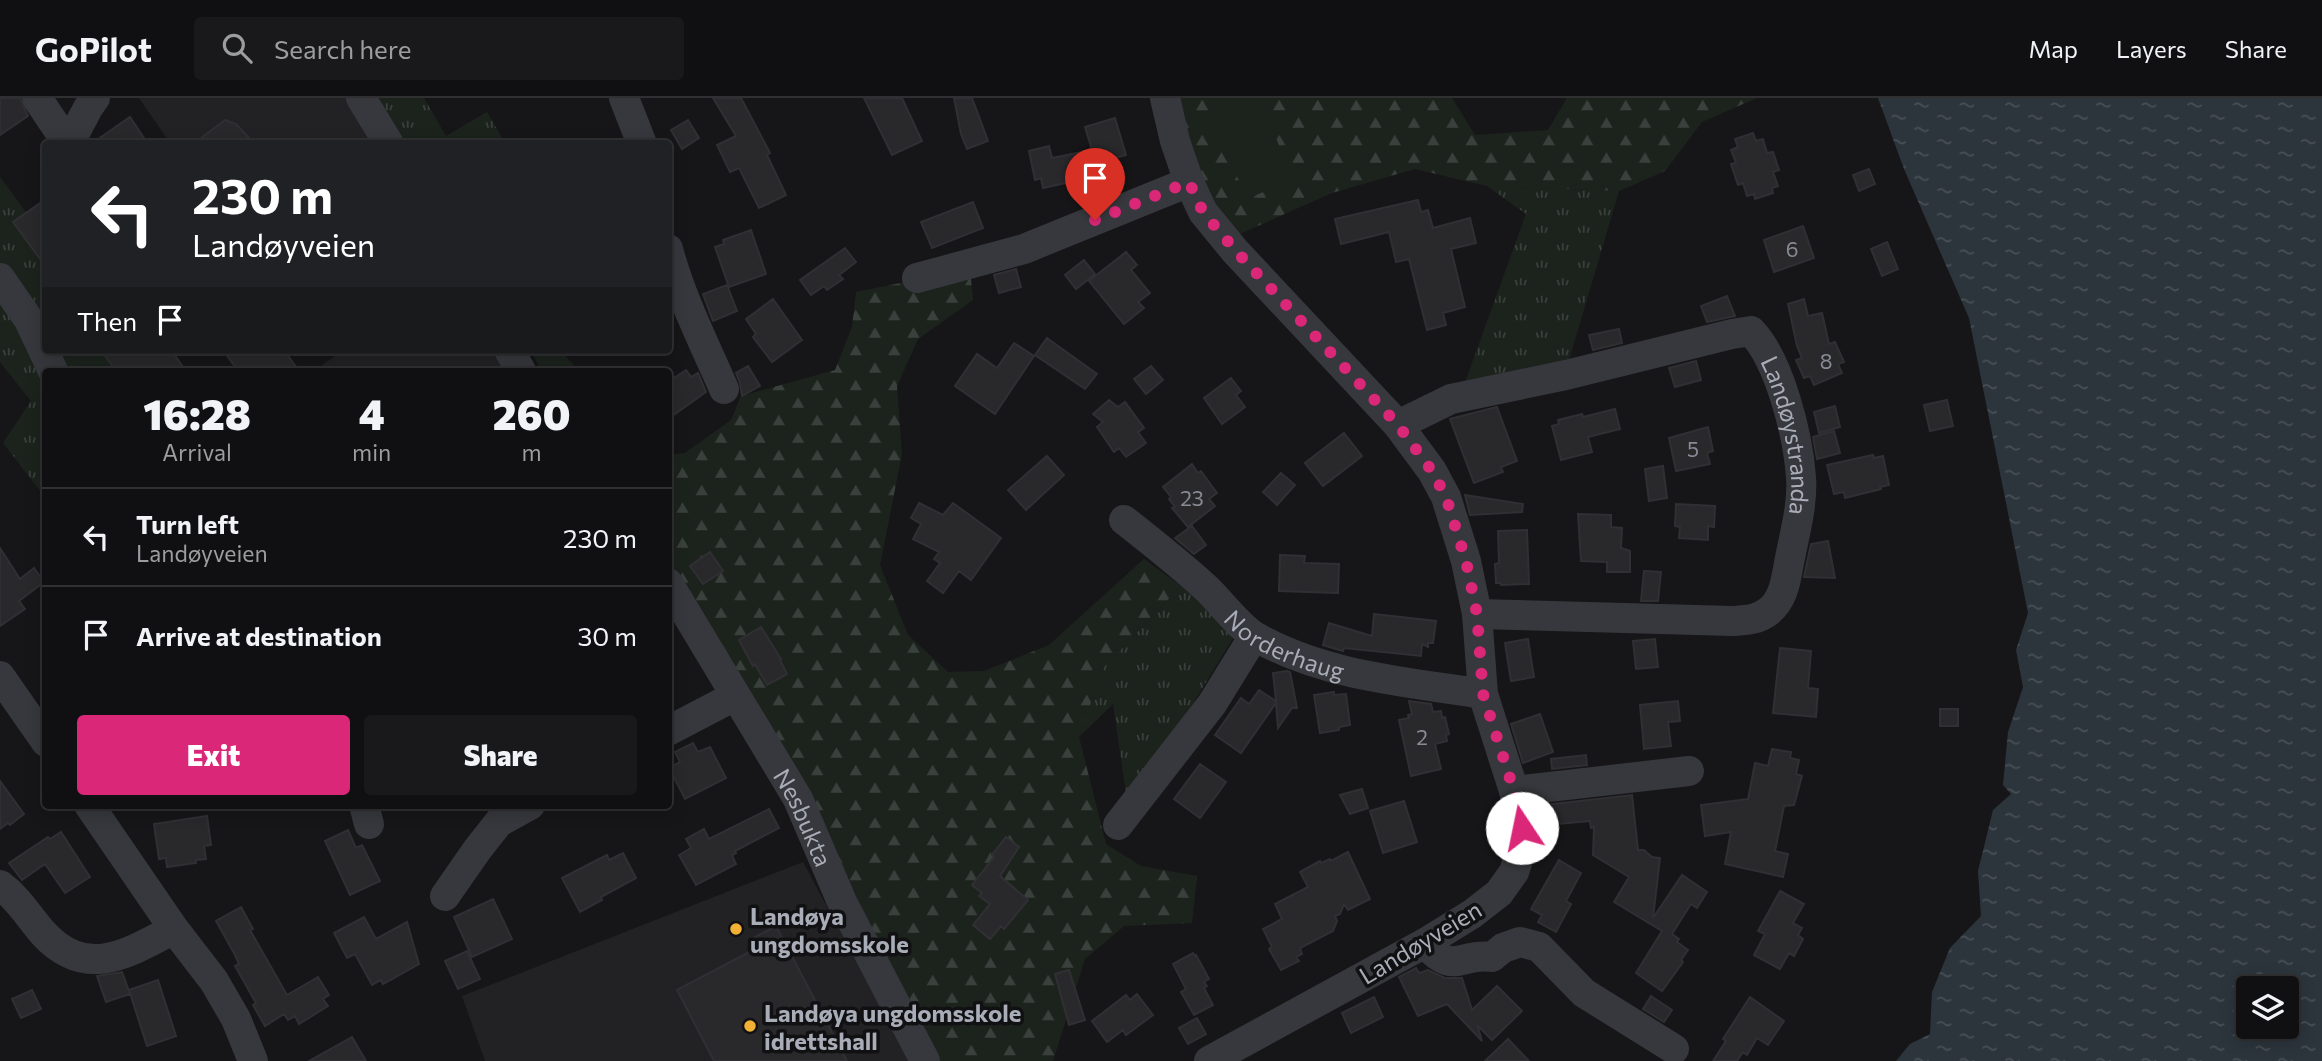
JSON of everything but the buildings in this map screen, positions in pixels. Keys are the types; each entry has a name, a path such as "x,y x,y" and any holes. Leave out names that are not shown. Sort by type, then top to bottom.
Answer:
{"street":[{"path":"37,98 66,140"},
{"path":"71,140 95,98"},
{"path":"361,98 386,140"},
{"path":"624,98 640,140"},
{"name":"Landøyveien","path":"1164,98 1174,141 1203,212 1398,425 1432,471 1446,497 1466,561 1477,614 1483,694 1514,791 1522,828 1522,848 1514,872 1499,893 1472,914 1426,943 1209,1061"},
{"path":"917,278 1024,249 1189,182"},
{"path":"672,260 689,309 724,389"},
{"path":"0,278 29,320 42,348"},
{"name":"Landøystranda","path":"1398,425 1451,400 1732,334 1752,331 1769,355 1789,409 1801,478 1798,518 1781,597 1768,612 1756,619 1733,621 1477,614"},
{"name":"Norderhaug","path":"1124,520 1204,586 1254,636 1328,666 1379,678 1483,694"},
{"name":"Nesbukta","path":"672,590 798,799 842,902 925,1061"},
{"path":"1118,825 1212,705 1254,636"},
{"path":"0,676 42,736"},
{"path":"672,729 736,696"},
{"path":"1514,791 1689,771"},
{"path":"94,809 174,929 214,981 236,1019 253,1061"},
{"path":"446,895 499,822 523,809"},
{"path":"0,885 20,903 60,950 83,959 104,958 136,949 174,929"},
{"path":"1426,943 1441,958 1459,962 1492,957 1503,948 1520,942 1539,947 1584,993 1674,1049"}],"shaded area":[{"path":"139,98 346,98 373,140 168,140"},
{"path":"338,354 496,354 505,368 324,368 322,365"},
{"name":"Landøya ungdomsskole","path":"803,862 910,1061 485,1061 462,996"}],"green space":[{"path":"378,98 424,98 446,136 487,112 503,140 403,140"},
{"path":"1237,98 1258,98 1294,179 1247,199 1208,111"},
{"path":"1452,98 1475,135 1548,130 1567,98 1757,98 1702,122 1665,171 1619,191 1487,186 1415,169 1332,193 1233,237 1161,100"},
{"path":"0,177 42,234 42,354 131,354 142,368 42,368 42,493 3,443 31,401 0,362"},
{"path":"1487,186 1619,191 1569,360 1463,388 1526,214"},
{"path":"970,269 973,300 918,339 897,386 902,454 880,565 908,635 948,672 984,671 1049,645 1144,559 1181,586 1103,668 1079,737 1106,844 1141,866 1197,876 1192,923 1124,926 1085,959 1053,1061 940,1061 745,701 672,583 672,455 685,453 731,420 741,396 835,370 852,327 856,292"},
{"path":"532,354 564,354 576,368 540,368"},
{"path":"1181,586 1238,630 1146,780 1127,800 1113,704 1079,737 1103,668"}],"water":[{"path":"1878,98 2322,98 2322,1061 1896,1061 1910,1044 1930,1034 1932,992 1950,948 1981,916 1978,871 1993,810 2011,794 2003,785 2008,732 2023,687 2016,650 2028,613 1969,318 1904,169"}],"place":[{"name":"Landøya ungdomsskole","path":"736,929"},
{"name":"Landøya ungdomsskole idrettshall","path":"750,1026"}],"route":[{"path":"1095,220 1189,182 1203,212 1398,425 1432,471 1446,497 1466,561 1477,614 1483,694 1514,791 1522,828"}]}
